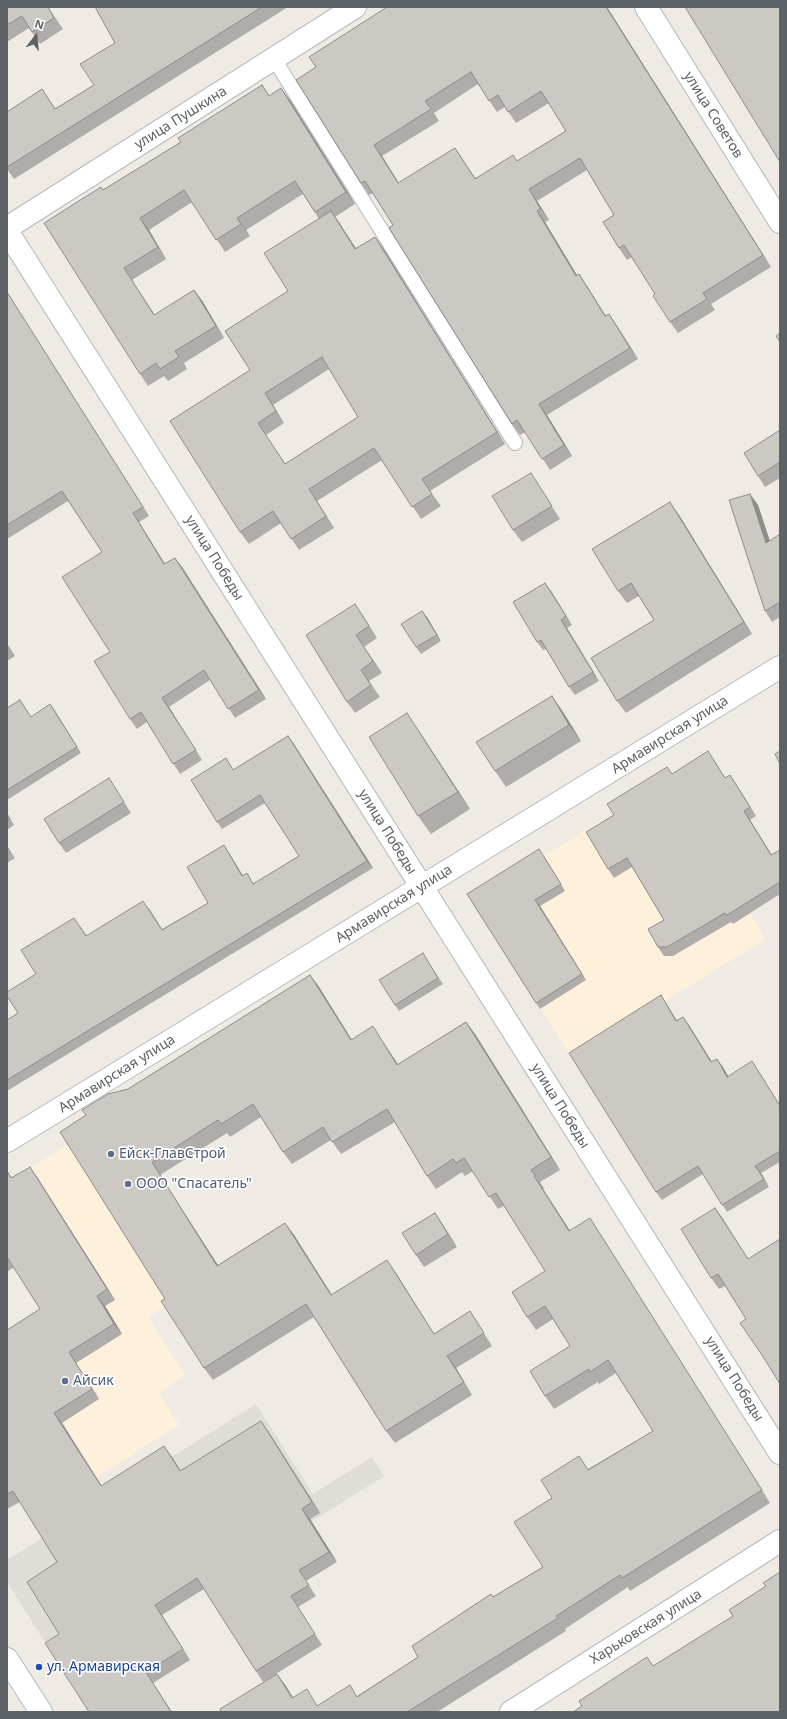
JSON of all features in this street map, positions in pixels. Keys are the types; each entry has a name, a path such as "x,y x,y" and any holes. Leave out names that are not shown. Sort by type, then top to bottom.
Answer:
{"street":[{"name":"улица Пушкина","path":"7,228 354,7"},
{"name":"улица Советов","path":"646,7 780,222"},
{"name":"улица Победы","path":"7,231 780,1453"},
{"name":"Армавирская улица","path":"7,1142 780,667"},
{"name":"Харьковская улица","path":"511,1712 780,1541"},
{"path":"7,1658 41,1712"}],"lane":[{"path":"274,59 515,443"}],"shaded area":[{"path":"603,819 670,928 735,889 766,939 572,1058 472,901"},
{"path":"94,1128 169,1304 148,1317 185,1375 159,1393 179,1425 97,1477 22,1358 58,1336 7,1183"},
{"path":"256,1404 313,1494 372,1457 384,1476 265,1551 46,1644 7,1582 7,1560"}],"building":[{"path":"7,7 48,7 54,18 32,32 22,16 7,25"},
{"path":"95,7 262,7 7,167 7,112 42,89 55,109 94,85 80,64 115,43"},
{"path":"387,7 606,7 763,255 703,293 707,299 670,322 653,296 655,294 624,245 619,248 603,222 614,215 580,158 529,189 540,208 537,211 576,276 579,274 605,316 609,314 630,348 539,404 564,445 542,459 517,420 512,424 389,228 393,225 365,181 361,183 296,80 316,67 309,57","holes":["471,72 489,101 498,95 508,112 541,91 566,131 517,161 513,155 475,179 455,148 398,183 374,145 431,109 425,101"]},
{"path":"685,7 780,7 780,162"},
{"path":"262,85 269,96 281,88 346,192 315,212 295,181 237,218 241,224 216,240 184,190 140,218 158,247 124,268 154,315 194,290 216,326 175,351 179,357 160,369 156,363 140,374 44,223 101,187 103,190 181,142 178,138"},
{"path":"331,211 355,249 375,237 497,432 422,479 432,494 412,507 374,448 309,489 326,516 291,539 273,511 240,532 170,421 250,370 225,331 288,291 264,253","holes":["322,357 358,417 285,464 258,423 276,411 265,393"]},
{"path":"7,292 143,507 133,513 164,564 175,558 259,690 228,709 204,670 162,698 196,750 173,764 141,712 130,719 94,661 110,652 62,577 102,552 62,491 7,525"},
{"path":"780,333 780,342 776,336"},
{"path":"780,430 780,462 758,476 744,453"},
{"path":"531,473 552,506 513,530 492,496"},
{"path":"750,494 766,543 780,534 780,602 765,611 729,500"},
{"path":"670,502 744,622 617,701 591,658 654,620 631,583 618,591 592,549"},
{"path":"545,583 566,616 561,620 593,672 569,687 541,640 537,642 513,602"},
{"path":"355,604 369,626 356,635 373,661 361,670 371,685 347,702 306,635"},
{"path":"422,611 437,635 416,647 401,624"},
{"path":"552,696 569,725 495,771 476,742"},
{"path":"20,700 31,717 50,704 77,747 7,790 7,708"},
{"path":"407,713 458,792 418,816 369,737"},
{"path":"288,736 367,861 7,1080 7,1020 18,1013 7,996 7,992 36,974 21,950 74,918 86,936 143,901 162,930 208,903 187,867 224,845 242,876 247,873 253,884 299,856 260,795 217,822 191,780 226,758 233,770"},
{"path":"708,751 725,778 730,775 750,807 744,811 771,855 780,850 780,882 727,915 725,913 667,947 658,947 648,929 664,920 627,858 608,869 586,832 614,815 607,804 667,767 672,774"},
{"path":"780,751 780,764 775,754"},
{"path":"109,778 124,802 59,843 44,819"},
{"path":"7,847 10,852 7,854"},
{"path":"539,849 561,884 535,900 582,974 536,1003 467,894"},
{"path":"423,953 438,978 395,1005 379,980"},
{"path":"310,975 351,1040 373,1026 397,1065 466,1022 551,1157 531,1170 535,1175 534,1176 569,1231 590,1218 762,1490 622,1578 620,1575 556,1616 558,1618 407,1712 221,1712 220,1709 277,1674 292,1698 307,1689 317,1706 350,1685 357,1697 418,1657 412,1646 491,1594 493,1597 543,1567 514,1522 552,1498 541,1480 579,1456 588,1470 653,1431 608,1360 590,1372 589,1369 545,1396 530,1371 570,1346 545,1306 527,1317 512,1292 545,1271 496,1193 489,1197 464,1158 456,1163 453,1159 427,1176 387,1109 332,1142 323,1127 283,1152 253,1104 221,1124 218,1120 152,1162 217,1266 285,1223 331,1295 387,1260 434,1334 470,1311 484,1333 447,1356 464,1382 386,1431 306,1304 204,1368 161,1301 165,1299 60,1132 86,1115 82,1110 108,1094 128,1089"},
{"path":"661,995 676,1021 683,1017 711,1062 717,1059 727,1077 752,1061 780,1106 780,1151 755,1166 764,1179 722,1205 698,1166 656,1192 569,1053"},
{"path":"30,1167 107,1289 97,1296 114,1324 69,1352 92,1389 54,1413 101,1486 164,1446 180,1471 261,1421 312,1502 302,1509 329,1552 299,1570 309,1585 291,1596 315,1634 256,1671 197,1578 155,1605 183,1649 146,1672 171,1712 89,1712 45,1643 59,1634 27,1582 57,1562 13,1491 7,1494 7,1330 40,1309 7,1257 7,1171 11,1178"},
{"path":"715,1208 748,1259 780,1239 780,1384 740,1323 746,1319 718,1274 711,1278 681,1229"},
{"path":"435,1213 448,1234 416,1255 402,1233"},
{"path":"780,1572 780,1712 573,1712 582,1706 579,1701 647,1657 653,1666 733,1616 729,1610 766,1586 763,1583"}],"place":[{"name":"Ейск-ГлавСтрой","path":"111,1154"},
{"name":"ООО \"Спасатель\"","path":"128,1184"},
{"name":"Айсик","path":"65,1381"},
{"name":"ул. Армавирская","path":"39,1667"}]}
